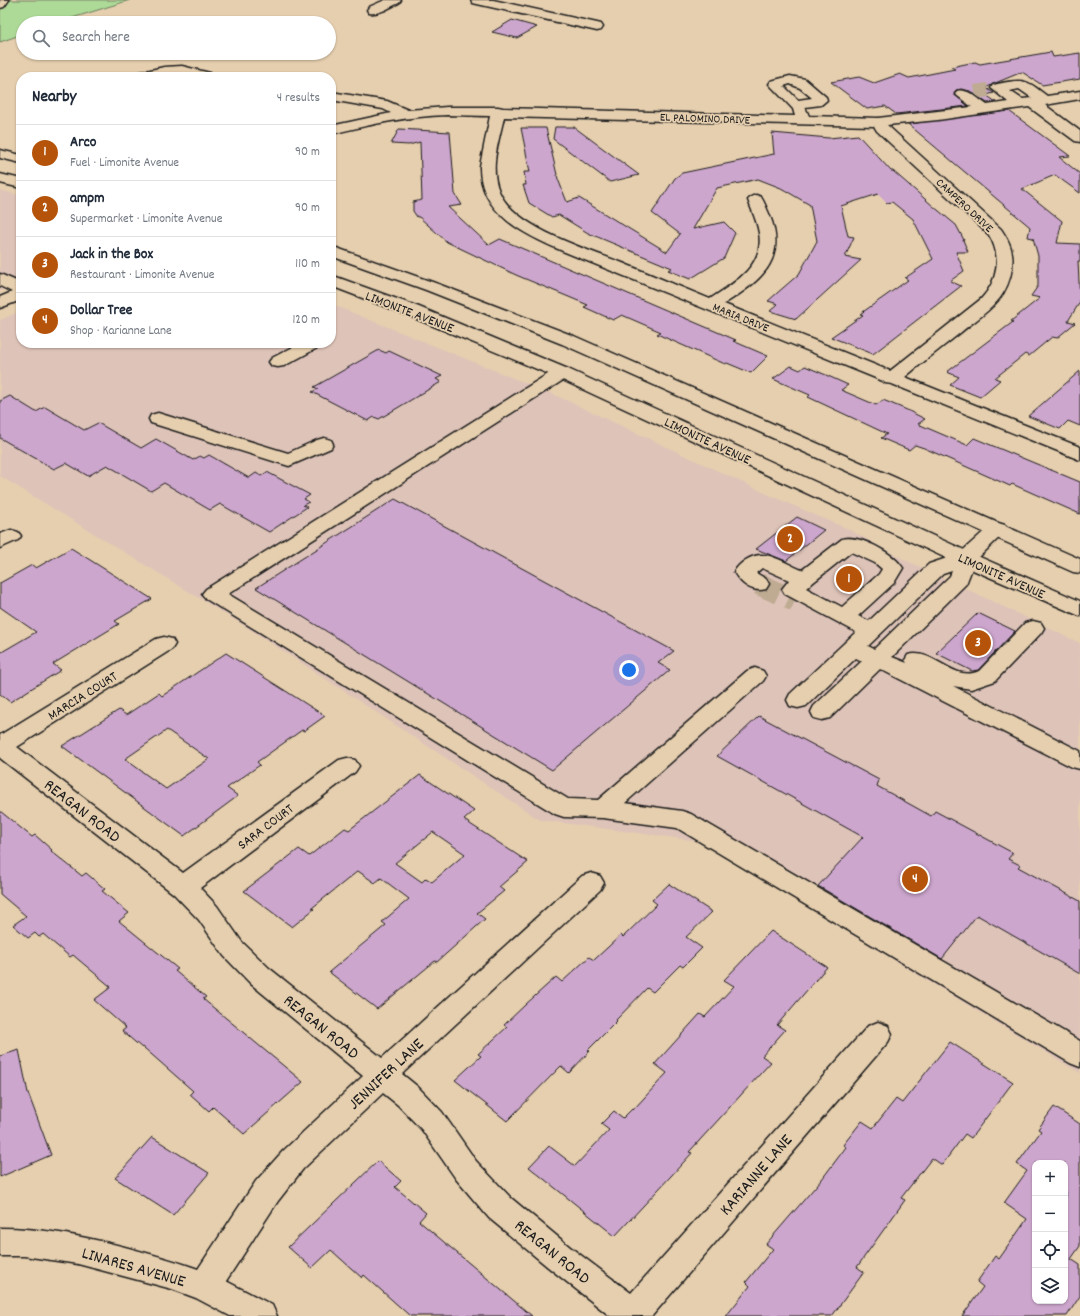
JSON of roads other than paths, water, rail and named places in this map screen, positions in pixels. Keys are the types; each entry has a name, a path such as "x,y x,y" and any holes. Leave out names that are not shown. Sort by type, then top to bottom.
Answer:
{"street":[{"path":"0,4 3,0"},
{"path":"373,10 395,0"},
{"path":"476,0 493,2 597,28"},
{"path":"160,72 182,70 190,72"},
{"path":"984,109 962,94 1022,85 1032,102"},
{"path":"987,90 1032,102 1080,138"},
{"name":"EL PALOMINO DRIVE","path":"336,128 405,114 447,111 498,111 878,122 938,116 1080,95"},
{"path":"336,97 387,104 405,114"},
{"path":"796,104 804,121"},
{"name":"MARIA DRIVE","path":"498,111 487,156 486,174 488,184 501,208 515,221 553,240 891,379 1080,454"},
{"name":"CAMPERO DRIVE","path":"878,122 882,128 995,232 1003,245 1005,260 1002,280 997,292 987,303 891,379"},
{"path":"0,154 16,158"},
{"path":"0,178 16,183"},
{"path":"712,305 750,279 759,268 766,254 769,239 756,200"},
{"name":"LIMONITE AVENUE","path":"336,253 440,289 568,340 998,529 1080,567"},
{"path":"0,279 16,287"},
{"name":"LIMONITE AVENUE","path":"336,282 413,311 562,373 966,559 1080,609"},
{"path":"0,303 16,296"},
{"path":"278,362 305,348"},
{"path":"562,373 214,594 564,808 603,809 682,820 1080,1055"},
{"path":"158,419 289,460 324,444"},
{"path":"798,700 936,569 966,559 998,529"},
{"path":"795,601 806,607 838,614 887,578 893,568 882,558 849,543 792,589 838,614 871,631"},
{"path":"822,712 959,579 966,559"},
{"path":"759,584 750,579 744,572 756,562 763,561 804,579"},
{"path":"887,578 913,591"},
{"path":"916,660 958,680 968,682 979,680 987,676 1033,628"},
{"name":"MARCIA COURT","path":"0,746 164,644"},
{"path":"853,648 905,671 1080,761"},
{"path":"603,809 755,676"},
{"name":"REAGAN ROAD","path":"0,746 183,887 208,914 234,948 260,976 408,1096 432,1121 466,1170 500,1208 559,1257 634,1315"},
{"name":"SARA COURT","path":"183,887 347,766"},
{"name":"JENNIFER LANE","path":"205,1286 266,1191 293,1160 591,883"},
{"name":"KARIANNE LANE","path":"634,1315 878,1034"},
{"name":"LINARES AVENUE","path":"0,1242 24,1242 78,1250 172,1274 205,1286 261,1316"}],"tunnel":[{"path":"975,92 988,90"},
{"path":"759,584 795,601"}],"place":[{"name":"ampm","path":"790,539"},
{"name":"Arco","path":"849,579"},
{"name":"Jack in the Box","path":"978,643"},
{"name":"Dollar Tree","path":"915,879"}]}
